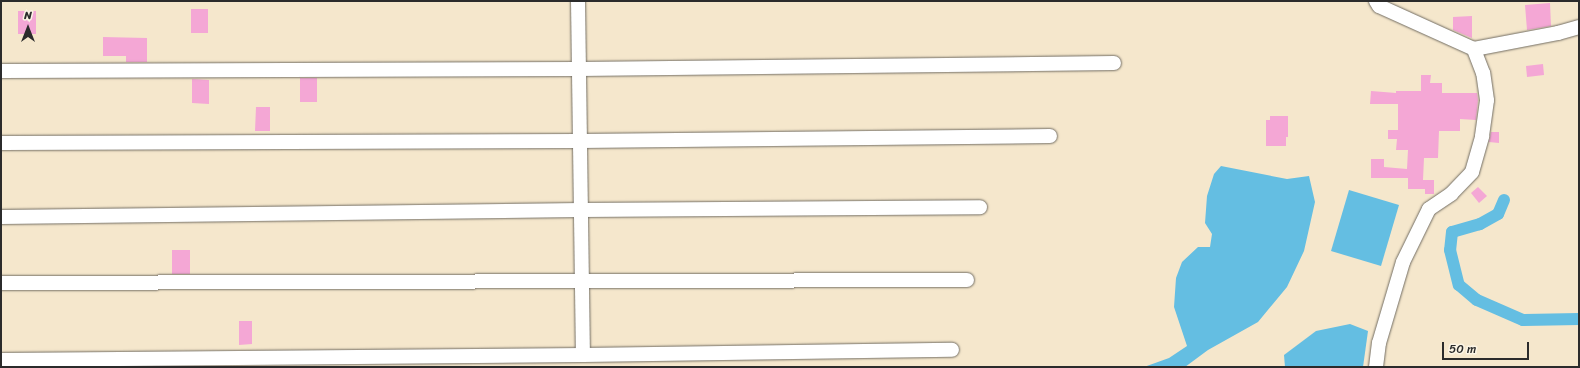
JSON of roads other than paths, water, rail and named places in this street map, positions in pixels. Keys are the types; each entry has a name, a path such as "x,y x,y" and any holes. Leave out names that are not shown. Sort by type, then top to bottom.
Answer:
{"street":[{"path":"578,1 583,356"},
{"path":"1376,1 1379,6 1474,49 1558,33 1579,27"},
{"path":"1376,367 1379,343 1403,262 1429,209 1451,194 1472,172 1482,136 1487,100 1483,73 1474,49"},
{"path":"1,71 578,69 1114,63"},
{"path":"1,143 580,141 1050,136"},
{"path":"1,217 980,207"},
{"path":"1,283 967,280"},
{"path":"1,360 583,356 952,350"}],"water":[{"path":"1221,166 1287,179 1309,176 1315,202 1304,251 1287,287 1258,322 1208,350 1185,367 1144,367 1169,358 1187,346 1174,307 1176,278 1182,262 1198,247 1210,247 1212,234 1205,223 1207,196 1214,174"},
{"path":"1349,190 1399,205 1381,266 1331,251"},
{"path":"1350,324 1368,331 1363,367 1285,367 1284,355 1316,331"}],"waterway":[{"path":"1504,200 1498,214 1480,224 1452,232 1450,250 1459,285 1477,300 1523,320 1579,319"}]}
